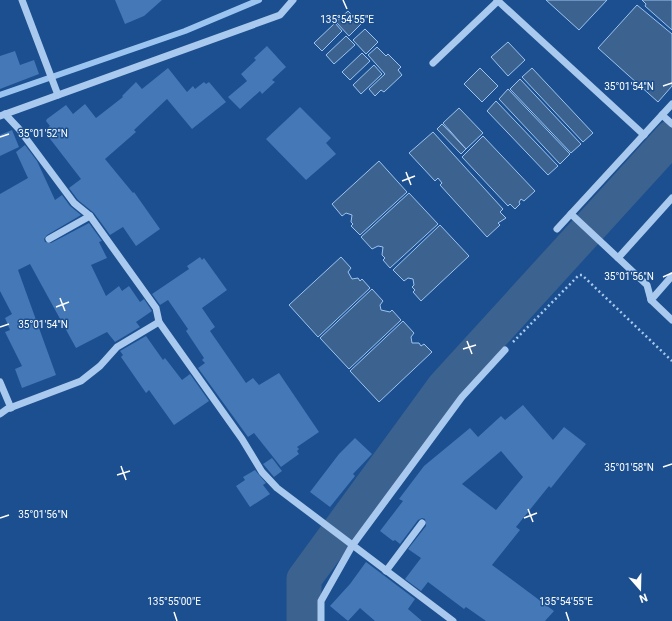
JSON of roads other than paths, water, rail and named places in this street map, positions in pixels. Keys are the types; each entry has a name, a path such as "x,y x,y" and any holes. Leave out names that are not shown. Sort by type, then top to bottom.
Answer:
{"street":[{"path":"22,0 58,95"},
{"path":"2,115 280,15 293,0"},
{"path":"433,63 498,0 644,135"},
{"path":"557,229 644,135 667,120 672,104"},
{"path":"2,115 19,129 74,203 90,216 156,308 159,322 242,439 262,472 277,488 323,525 453,621"},
{"path":"618,258 672,198"},
{"path":"571,214 647,285 651,300 672,320"},
{"path":"48,239 90,216"},
{"path":"651,300 672,276"},
{"path":"0,414 11,408 82,381 100,366 117,346 159,322"},
{"path":"321,621 321,601 350,544 462,397 505,350"},
{"path":"0,382 11,408"},
{"path":"386,571 422,523"}],"water":[{"path":"546,0 607,0 579,30"},
{"path":"642,0 672,0 672,30 645,6 646,4"},
{"path":"637,5 672,34 672,86 658,102 598,48"},
{"path":"348,11 361,24 349,36 336,22"},
{"path":"335,23 342,31 322,51 314,43"},
{"path":"365,29 378,42 366,54 353,40"},
{"path":"346,36 355,45 334,64 326,55"},
{"path":"508,42 525,60 508,76 491,57"},
{"path":"377,47 386,56 388,54 401,67 398,70 402,75 384,92 381,90 375,96 369,89 385,74 368,55"},
{"path":"362,53 370,61 350,80 342,72"},
{"path":"374,65 382,74 361,94 353,85"},
{"path":"480,68 498,86 482,102 464,84"},
{"path":"532,68 593,133 583,142 522,77"},
{"path":"520,79 581,144 571,153 510,89"},
{"path":"508,89 570,154 560,164 499,99"},
{"path":"496,101 558,166 548,175 487,111"},
{"path":"459,108 483,133 466,149 443,123"},
{"path":"442,124 466,149 461,154 437,129"},
{"path":"433,132 503,209 500,212 506,218 498,223 500,225 487,237 440,185 442,183 438,178 435,181 409,153"},
{"path":"483,136 535,191 524,201 521,199 519,202 520,204 515,209 510,204 508,206 462,157"},
{"path":"379,161 407,192 360,235 351,226 353,224 351,222 352,215 346,213 342,216 332,204"},
{"path":"409,193 438,224 390,268 383,260 385,258 382,255 383,247 378,246 372,249 361,237"},
{"path":"440,225 469,256 421,301 413,292 415,290 412,287 414,285 413,279 408,278 404,281 393,270"},
{"path":"341,257 351,268 348,272 352,279 358,278 360,281 362,279 370,288 318,337 289,305"},
{"path":"372,289 383,301 380,305 381,310 390,312 392,310 401,320 349,369 320,338"},
{"path":"403,321 414,333 411,337 412,343 419,343 421,346 424,344 432,352 379,402 350,371"}],"waterway":[{"path":"0,95 185,31 259,0"},
{"path":"304,621 304,579 444,387 672,137"}]}
